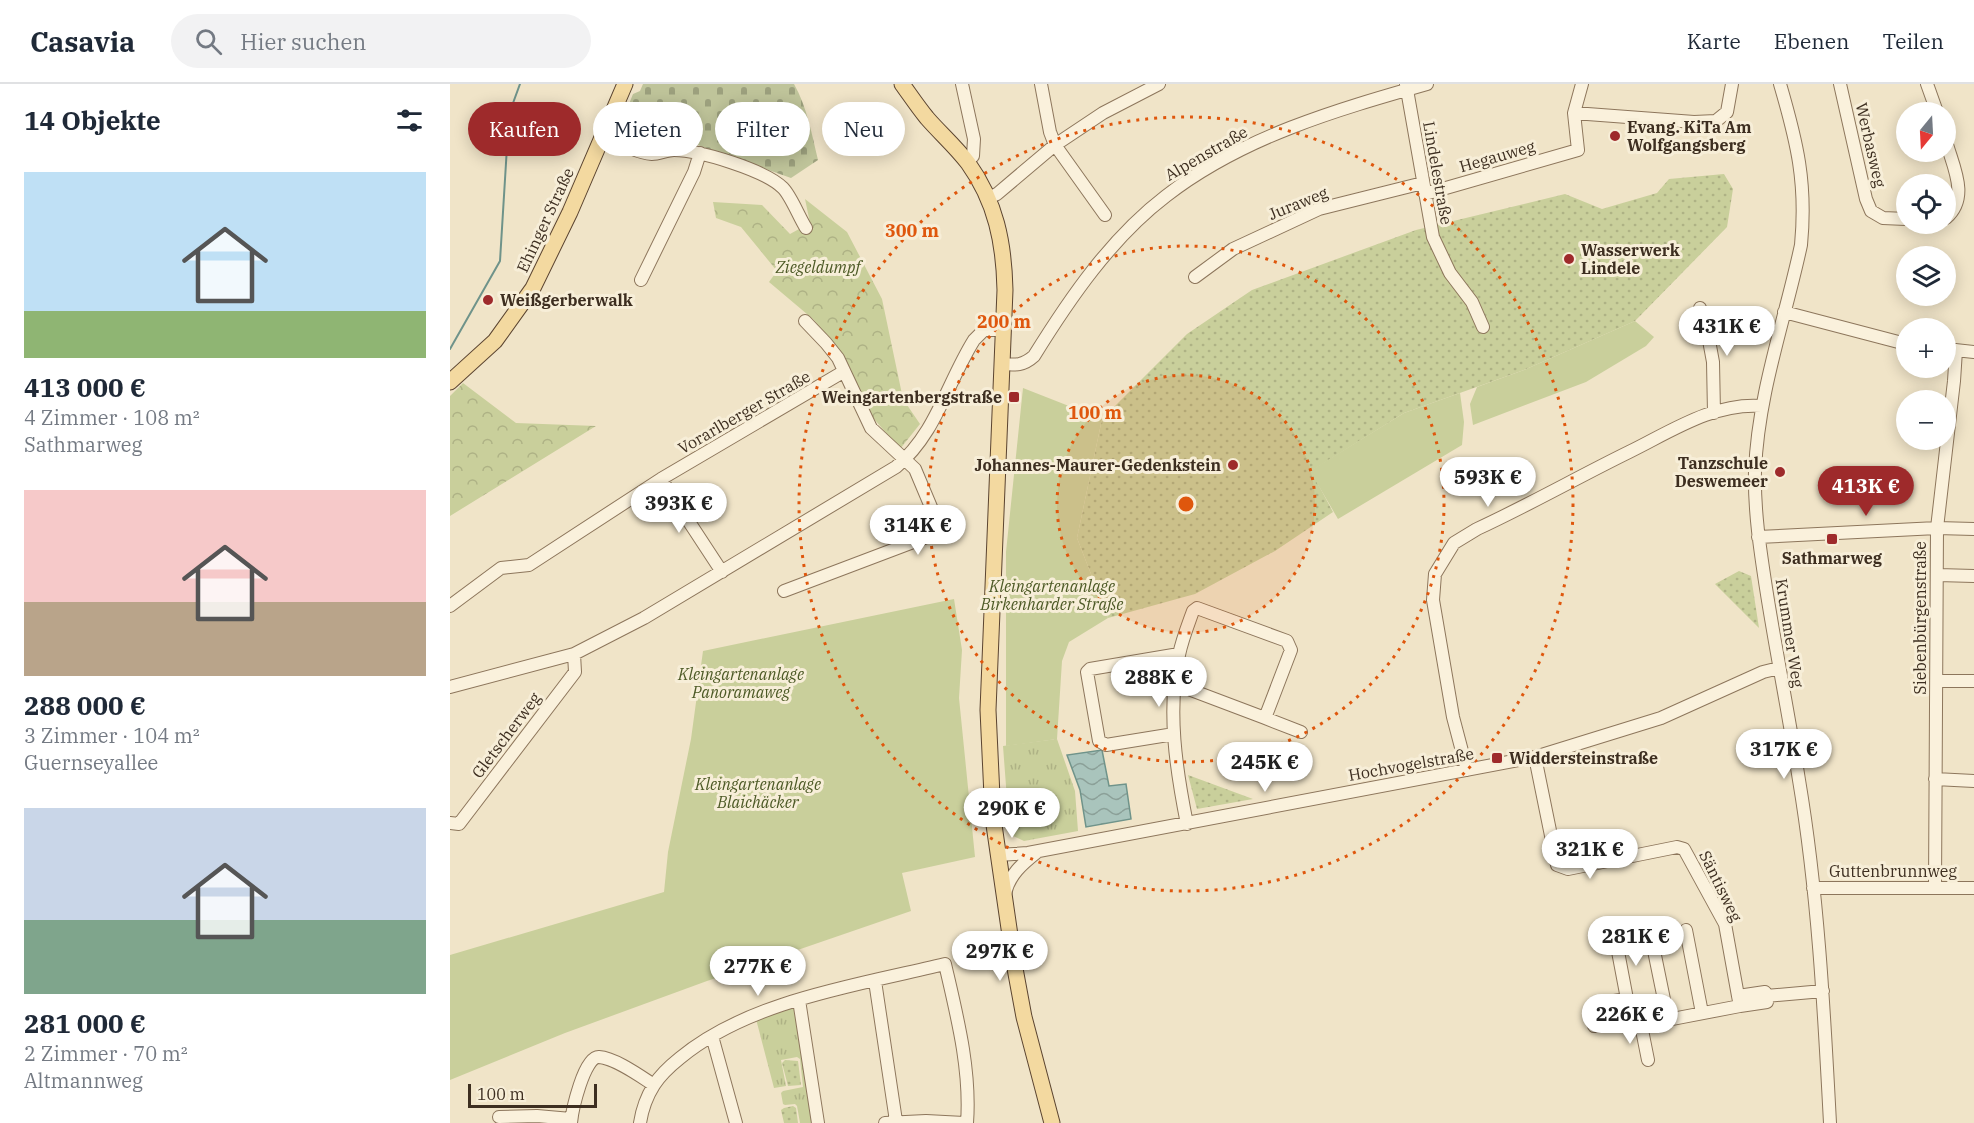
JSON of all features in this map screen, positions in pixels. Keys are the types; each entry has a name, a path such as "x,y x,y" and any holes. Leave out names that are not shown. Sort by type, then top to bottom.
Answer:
{"main road":[{"name":"Ehinger Straße","path":"618,102 625,84"},
{"path":"902,84 925,116 967,162 988,198 1003,244 1005,290 988,710 993,818 1024,1017 1052,1123"},
{"name":"Ehinger Straße","path":"450,382 495,340 533,288 594,156"}],"street":[{"path":"962,84 974,139 973,156 967,162"},
{"path":"1041,84 1050,132 1055,145 1105,214"},
{"path":"988,198 997,194 1055,145 1103,113 1159,84"},
{"name":"Alpenstraße","path":"1001,364 1020,365 1028,362 1092,270 1136,223 1165,197 1195,175 1268,136 1406,87 1427,84"},
{"path":"1582,84 1574,113 1694,122 1716,121 1727,112 1732,84"},
{"name":"Krummer Weg","path":"1780,84 1795,134 1804,194 1802,244 1762,406 1755,471 1758,537 1800,781 1823,991 1830,1123"},
{"name":"Werbasweg","path":"1840,84 1866,199 1871,211 1883,218 1896,219"},
{"path":"1926,84 1933,102"},
{"name":"Lindelestraße","path":"1406,87 1433,237 1450,273 1472,302 1483,327"},
{"name":"Hegauweg","path":"1424,188 1578,150 1574,113"},
{"path":"703,154 742,166 763,175 783,188 806,228"},
{"path":"641,280 694,172 699,156"},
{"path":"1956,179 1959,190 1959,201 1956,207"},
{"name":"Juraweg","path":"1195,277 1233,249 1319,210 1424,188"},
{"path":"1700,308 1713,362 1714,413"},
{"path":"1784,312 1896,341"},
{"path":"784,591 936,533 938,521 915,469 871,428 838,358 805,321"},
{"path":"450,687 574,654 645,618 896,468 914,451 931,424 975,340 984,330 1003,330"},
{"path":"1956,350 1974,352"},
{"name":"Vorarlberger Straße","path":"450,606 501,568 530,565 661,479 843,372"},
{"name":"Siebenbürgenstraße","path":"1935,886 1937,528 1954,378"},
{"path":"1467,770 1453,717 1433,600 1435,574 1454,543 1688,421 1751,405 1762,406"},
{"path":"661,479 722,572"},
{"path":"1758,537 1937,528 1974,529"},
{"path":"1938,575 1974,576"},
{"path":"1187,824 1178,775 1174,734 1175,684 1179,654 1193,611 1197,608 1287,641 1291,650 1265,718"},
{"name":"Gletscherweg","path":"450,823 459,824 575,672 574,654"},
{"path":"1174,734 1106,745 1099,741 1087,672 1090,669 1179,654"},
{"name":"Hochvogelstraße","path":"998,855 1037,852 1535,757 1661,718 1763,672 1779,668"},
{"path":"1936,681 1974,681"},
{"path":"1175,684 1301,732"},
{"name":"Säntisweg","path":"1535,757 1557,865 1568,869 1677,848 1684,849 1725,924 1739,1001"},
{"path":"1935,779 1974,781"},
{"path":"1005,898 1007,884 1018,867 1037,852"},
{"name":"Guttenbrunnweg","path":"1813,888 1935,886 1974,888"},
{"path":"1686,930 1702,1013"},
{"path":"1652,936 1668,1019"},
{"path":"1616,941 1627,999 1648,1060"},
{"path":"640,1123 642,1112 654,1085 667,1069 712,1036 751,1016 799,1000 875,981 945,964 966,1070 968,1105 965,1123 890,1122 875,981"},
{"path":"1594,1026 1636,1023 1702,1013 1765,992 1766,996 1823,991"},
{"path":"1612,1024 1608,1002 1627,999"},
{"path":"799,1000 818,1123"},
{"path":"712,1036 736,1123"},
{"path":"499,1117 537,1116 571,1121 581,1082 590,1062 599,1057 611,1061 654,1085"}],"green space":[{"path":"643,84 794,84 802,102 715,102 715,151 703,147 703,102 630,102 633,94 640,91"},
{"path":"810,127 818,160 791,178 729,156 810,156"},
{"path":"1724,174 1733,189 1727,227 1635,321 1524,370 1404,413 1311,471 1333,512 1275,551 1195,594 1108,618 1077,538 1102,419 1187,334 1252,290 1416,230 1565,194 1602,209 1657,193 1669,179"},
{"name":"Ziegeldumpf","path":"805,199 847,232 882,299 903,399 920,424 900,449 868,412 841,353 814,320 769,282 777,271 741,227 716,218 713,202 762,205 790,234 810,223"},
{"path":"1635,321 1654,337 1646,346 1586,382 1473,425 1470,404 1477,387 1524,370"},
{"path":"463,383 516,423 596,426 450,516 450,396"},
{"name":"Kleingartenanlage Birkenharder Straße","path":"1023,388 1102,419 1077,538 1108,618 1069,642 1062,661 1057,739 1006,746 1006,552"},
{"path":"1460,393 1464,422 1462,445 1338,519 1310,471 1404,413"},
{"path":"1739,571 1751,576 1759,628 1715,584"},
{"path":"954,599 962,650 959,698 975,857 902,873 911,911 707,981 565,1033 450,1080 450,955 664,892 668,852 691,739 703,651"},
{"path":"1057,739 1075,791 1078,831 1024,841 1013,836 1009,826 1003,746"},
{"path":"1188,775 1253,799 1197,809"},
{"path":"793,1007 796,1009 815,1123 800,1123 797,1106 783,1104 781,1093 783,1091 803,1087 800,1059 797,1057 781,1060 786,1086 774,1088 756,1019"},
{"path":"785,1060 798,1061 801,1085 788,1086 782,1063"},
{"path":"793,1106 796,1108 798,1123 784,1123 781,1110"}],"water":[{"path":"1102,750 1109,786 1126,784 1131,819 1086,827 1080,790 1067,755"}],"waterway":[{"path":"450,349 500,261 509,114 520,84"}],"place":[{"name":"Evang. KiTa Am Wolfgangsberg","path":"1615,136"},
{"name":"Wasserwerk Lindele","path":"1569,259"},
{"name":"Weißgerberwalk","path":"488,300"},
{"name":"Weingartenbergstraße","path":"1014,397"},
{"name":"Johannes-Maurer-Gedenkstein","path":"1233,465"},
{"name":"Tanzschule Deswemeer","path":"1780,472"},
{"name":"Sathmarweg","path":"1832,539"},
{"name":"Widdersteinstraße","path":"1497,758"}],"park label":[{"name":"Kleingartenanlage Panoramaweg","path":"741,683"},
{"name":"Kleingartenanlage Blaichäcker","path":"758,793"}]}
